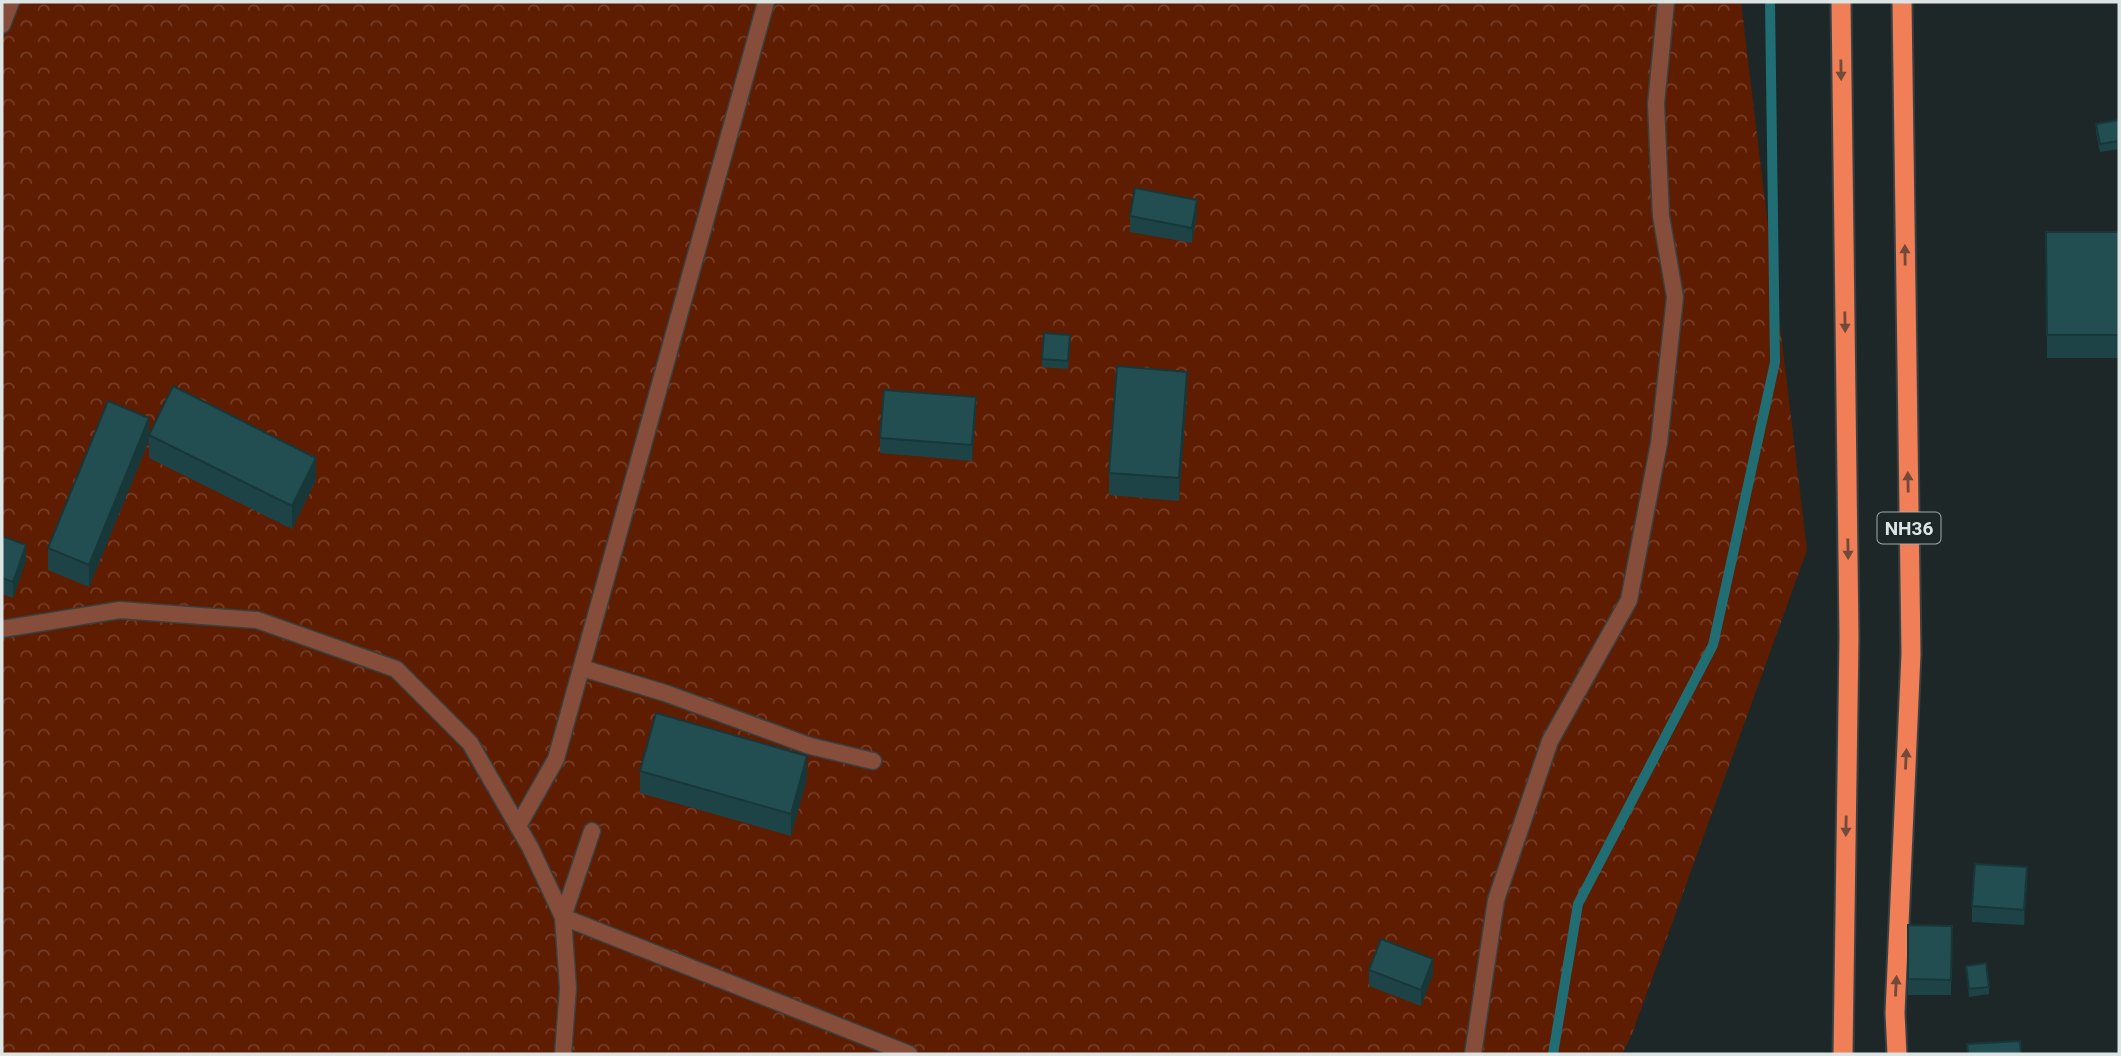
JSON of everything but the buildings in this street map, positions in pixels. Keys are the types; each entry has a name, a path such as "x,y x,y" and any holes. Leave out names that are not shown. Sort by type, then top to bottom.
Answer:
{"highway":[{"name":"NH36","path":"1840,2 1849,637 1843,1054"},
{"name":"NH36","path":"1897,1054 1895,1013 1911,654 1902,2"}],"lane":[{"path":"2,24 11,2"},
{"path":"518,826 556,759 766,2"},
{"path":"1473,1054 1496,900 1550,741 1629,600 1659,443 1675,297 1661,216 1656,104 1666,2"},
{"path":"2,629 120,610 257,620 396,669 470,743 530,846 563,917 568,988 563,1054"},
{"path":"582,668 665,694 810,746 873,761"},
{"path":"563,917 592,831"},
{"path":"563,917 909,1054"}],"green space":[{"path":"2,2 1741,2 1807,550 1632,1034 1622,1054 2,1054"}],"waterway":[{"path":"1553,1054 1578,904 1713,645 1775,362 1770,2"}]}
